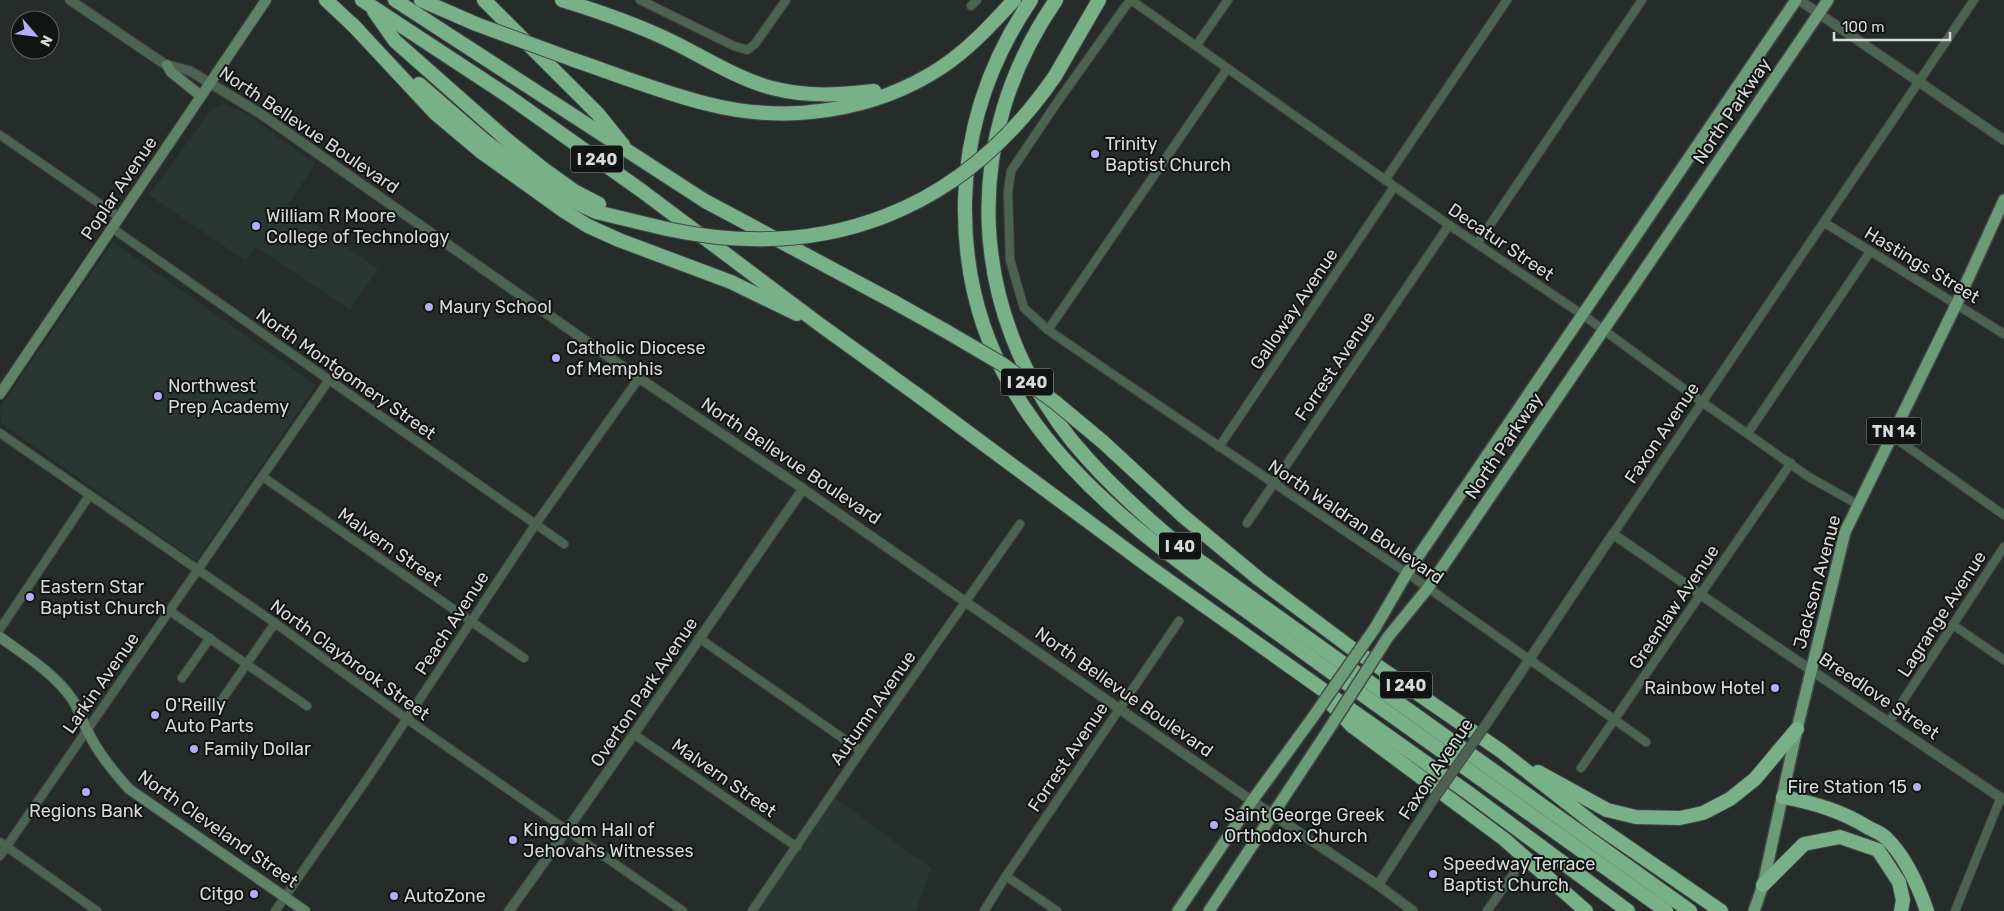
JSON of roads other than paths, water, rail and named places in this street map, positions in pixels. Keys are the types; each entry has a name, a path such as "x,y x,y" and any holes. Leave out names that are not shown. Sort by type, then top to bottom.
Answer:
{"highway":[{"path":"326,0 486,142 551,188 598,208 666,229 714,238 762,240 822,234 876,219 929,195 975,164 1019,122 1055,76 1099,0"},
{"name":"I 240","path":"395,0 704,201 894,302 1002,364 1054,402 1103,442 1183,516 1259,578 1350,647 1501,750 1593,823 1721,911"},
{"path":"421,0 476,24 574,60 706,104 765,113 817,112 877,98 904,88 942,67 962,52 1014,0"},
{"path":"484,0 598,114 632,155"},
{"path":"562,0 607,14 654,33 745,79 773,88 810,95 832,96 904,88"},
{"name":"I 40","path":"1031,0 1001,51 978,111 969,154 965,216 968,258 980,313 988,339 1027,413 1047,442 1100,498 1149,540 1287,641 1666,911"},
{"name":"I 40","path":"1056,0 1023,56 1002,108 989,173 987,205 992,263 997,291 1008,328 1031,378 1059,422 1108,481 1160,530 1190,554 1690,911"},
{"path":"365,2 395,41 506,139 542,168 598,208"},
{"name":"I 240","path":"365,2 508,96 634,185 819,324 1151,568 1470,794 1628,911"},
{"path":"352,24 436,114 480,151 564,211 588,226 619,240 731,282 819,324"},
{"path":"1307,680 1352,726 1504,839 1586,911"},
{"path":"1501,750 1607,810 1636,817 1680,818 1704,813 1730,798 1754,779 1797,728"},
{"path":"1783,796 1816,804 1848,815 1886,837 1907,865 1927,911"},
{"path":"1763,884 1804,844 1840,837 1878,850 1899,882 1903,900 1901,911"}],"main road":[{"name":"Poplar Avenue","path":"1,391 266,0"},
{"name":"North Parkway","path":"1178,911 1252,801 1375,628 1407,574 1797,0"},
{"name":"North Parkway","path":"1209,911 1273,816 1388,637 1428,588 1828,0"},
{"path":"167,65 171,72 201,96"},
{"name":"Jackson Avenue","path":"1754,911 1763,884 1797,728 1843,536 1956,304 2004,200"},
{"name":"North Cleveland Street","path":"0,637 43,668 60,683 81,714 87,730 112,771 129,789 305,911"}],"street":[{"name":"North Bellevue Boulevard","path":"70,0 167,65 190,71 261,114 639,378 966,601 1273,816 1378,885 1409,910"},
{"path":"640,0 734,46 747,50 755,44 786,0"},
{"path":"1130,0 1011,171 1008,192 1010,260 1014,279 1024,308 1048,330 1227,69"},
{"name":"Decatur Street","path":"1130,0 1394,187 1583,315 1702,402 1810,477 1857,504"},
{"path":"1196,46 1228,0"},
{"path":"1385,180 1507,0"},
{"path":"1477,244 1642,0"},
{"path":"1797,0 2004,140"},
{"name":"Faxon Avenue","path":"1378,885 1433,800 1974,0"},
{"path":"0,135 119,217"},
{"name":"Galloway Avenue","path":"1219,447 1394,187"},
{"name":"Hastings Street","path":"1825,222 1870,252 2004,334"},
{"name":"Forrest Avenue","path":"1247,523 1449,225"},
{"name":"North Montgomery Street","path":"112,228 564,544"},
{"path":"1748,433 1870,252"},
{"name":"North Waldran Boulevard","path":"1048,330 1428,588 1646,742"},
{"name":"Peach Avenue","path":"275,911 407,719 535,525 639,378"},
{"name":"Larkin Avenue","path":"0,856 3,844 87,730 329,380"},
{"name":"North Claybrook Street","path":"0,433 197,571 275,623 567,832 683,911"},
{"path":"1892,436 2004,515"},
{"name":"Greenlaw Avenue","path":"1582,768 1791,463"},
{"name":"Malvern Street","path":"263,477 524,658"},
{"name":"Overton Park Avenue","path":"508,911 567,832 635,735 699,638 803,489"},
{"path":"0,629 89,496"},
{"name":"Autumn Avenue","path":"752,911 1020,524"},
{"name":"Breedlove Street","path":"1613,534 1811,671 2002,798"},
{"name":"Lagrange Avenue","path":"1889,722 2004,547"},
{"path":"170,611 307,706"},
{"name":"Forrest Avenue","path":"984,911 1179,621"},
{"path":"219,704 275,623"},
{"path":"1953,625 2004,660"},
{"path":"182,678 210,638"},
{"path":"699,638 862,750"},
{"name":"Malvern Street","path":"635,735 797,846"},
{"path":"1956,911 2002,798"},
{"path":"3,844 97,911"},
{"path":"1487,911 1514,873"},
{"path":"1006,876 1056,911"}],"place":[{"name":"Trinity Baptist Church","path":"1095,154"},
{"name":"William R Moore College of Technology","path":"256,226"},
{"name":"Maury School","path":"429,307"},
{"name":"Catholic Diocese of Memphis","path":"556,358"},
{"name":"Northwest Prep Academy","path":"158,396"},
{"name":"Eastern Star Baptist Church","path":"30,597"},
{"name":"Rainbow Hotel","path":"1775,688"},
{"name":"O'Reilly Auto Parts","path":"155,715"},
{"name":"Family Dollar","path":"194,749"},
{"name":"Fire Station 15","path":"1917,787"},
{"name":"Regions Bank","path":"86,792"},
{"name":"Saint George Greek Orthodox Church","path":"1214,825"},
{"name":"Kingdom Hall of Jehovahs Witnesses","path":"513,840"},
{"name":"Speedway Terrace Baptist Church","path":"1433,874"},
{"name":"Citgo","path":"254,894"},
{"name":"AutoZone","path":"394,896"}]}
